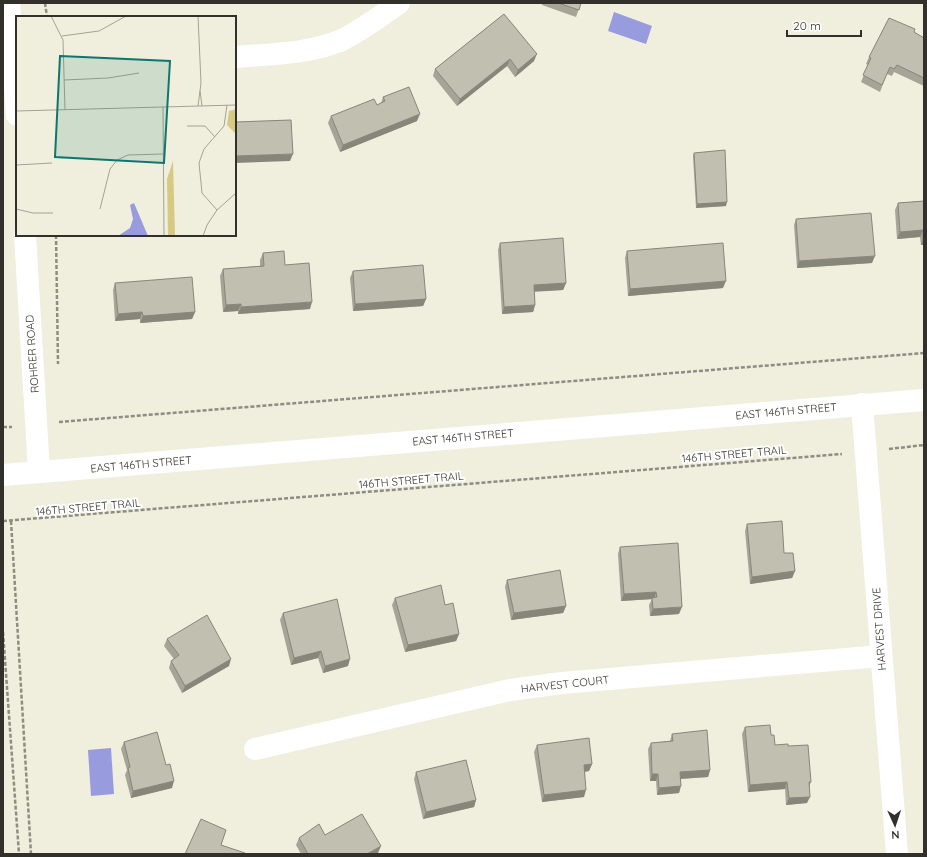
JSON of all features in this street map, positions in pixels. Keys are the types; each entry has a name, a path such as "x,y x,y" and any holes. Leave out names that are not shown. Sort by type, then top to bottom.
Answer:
{"street":[{"path":"9,3 16,74"},
{"path":"236,56 313,49 341,40 374,21 399,3"},
{"name":"ROHRER ROAD","path":"25,236 39,472"},
{"name":"EAST 146TH STREET","path":"3,475 924,400"},
{"name":"HARVEST DRIVE","path":"862,404 897,854"},
{"name":"HARVEST COURT","path":"255,750 510,690 562,683 881,656"}],"path":[{"path":"46,3 46,16"},
{"path":"56,236 58,368"},
{"path":"59,415 59,422 924,353"},
{"path":"3,427 10,427"},
{"path":"912,446 924,445"},
{"name":"146TH STREET TRAIL","path":"3,521 820,456"},
{"path":"11,521 31,854"},
{"path":"3,632 19,854"}],"water":[{"path":"614,12 652,26 646,44 608,31"},
{"path":"111,748 114,794 91,796 88,750"}],"building":[{"path":"558,3 581,3 579,10"},
{"path":"504,14 537,54 518,70 510,59 460,99 435,69"},
{"path":"889,18 915,29 914,32 924,38 924,78 897,65 894,69 890,67 882,85 863,75 871,58 869,57"},
{"path":"409,87 420,114 343,145 331,116 374,99 377,105 385,101 383,97"},
{"path":"291,120 293,154 236,156 236,122"},
{"path":"725,150 727,202 697,204 694,153"},
{"path":"924,201 924,238 923,230 900,232 898,203"},
{"path":"871,213 875,256 799,261 796,219"},
{"path":"563,238 566,283 534,285 535,305 504,307 500,243"},
{"path":"723,243 726,281 630,289 627,251"},
{"path":"284,251 285,265 309,263 312,302 241,307 241,304 226,305 223,269 264,266 263,253"},
{"path":"423,265 426,299 355,304 353,271"},
{"path":"192,277 195,312 143,316 142,312 118,314 115,283"},
{"path":"782,521 784,553 793,553 795,571 752,577 747,524"},
{"path":"678,543 682,607 653,609 652,598 657,597 656,592 624,594 620,547"},
{"path":"560,570 566,606 514,613 507,580"},
{"path":"441,585 445,605 453,603 459,634 408,645 395,598"},
{"path":"337,599 350,659 325,666 321,651 294,658 283,613"},
{"path":"207,615 231,659 185,686 171,661 179,655 167,639"},
{"path":"770,725 771,735 774,735 775,745 808,745 811,782 809,782 810,797 789,798 787,782 750,785 745,727"},
{"path":"707,730 710,770 680,772 681,786 659,788 658,774 652,774 651,743 673,741 672,734"},
{"path":"157,732 166,765 170,764 174,781 133,791 128,768 130,767 124,742"},
{"path":"589,738 592,764 584,765 586,790 544,795 537,745"},
{"path":"466,760 476,800 426,812 416,772"},
{"path":"362,814 381,846 367,854 308,854 299,838 319,824 325,835"},
{"path":"201,819 226,830 221,845 245,854 185,854"}]}
